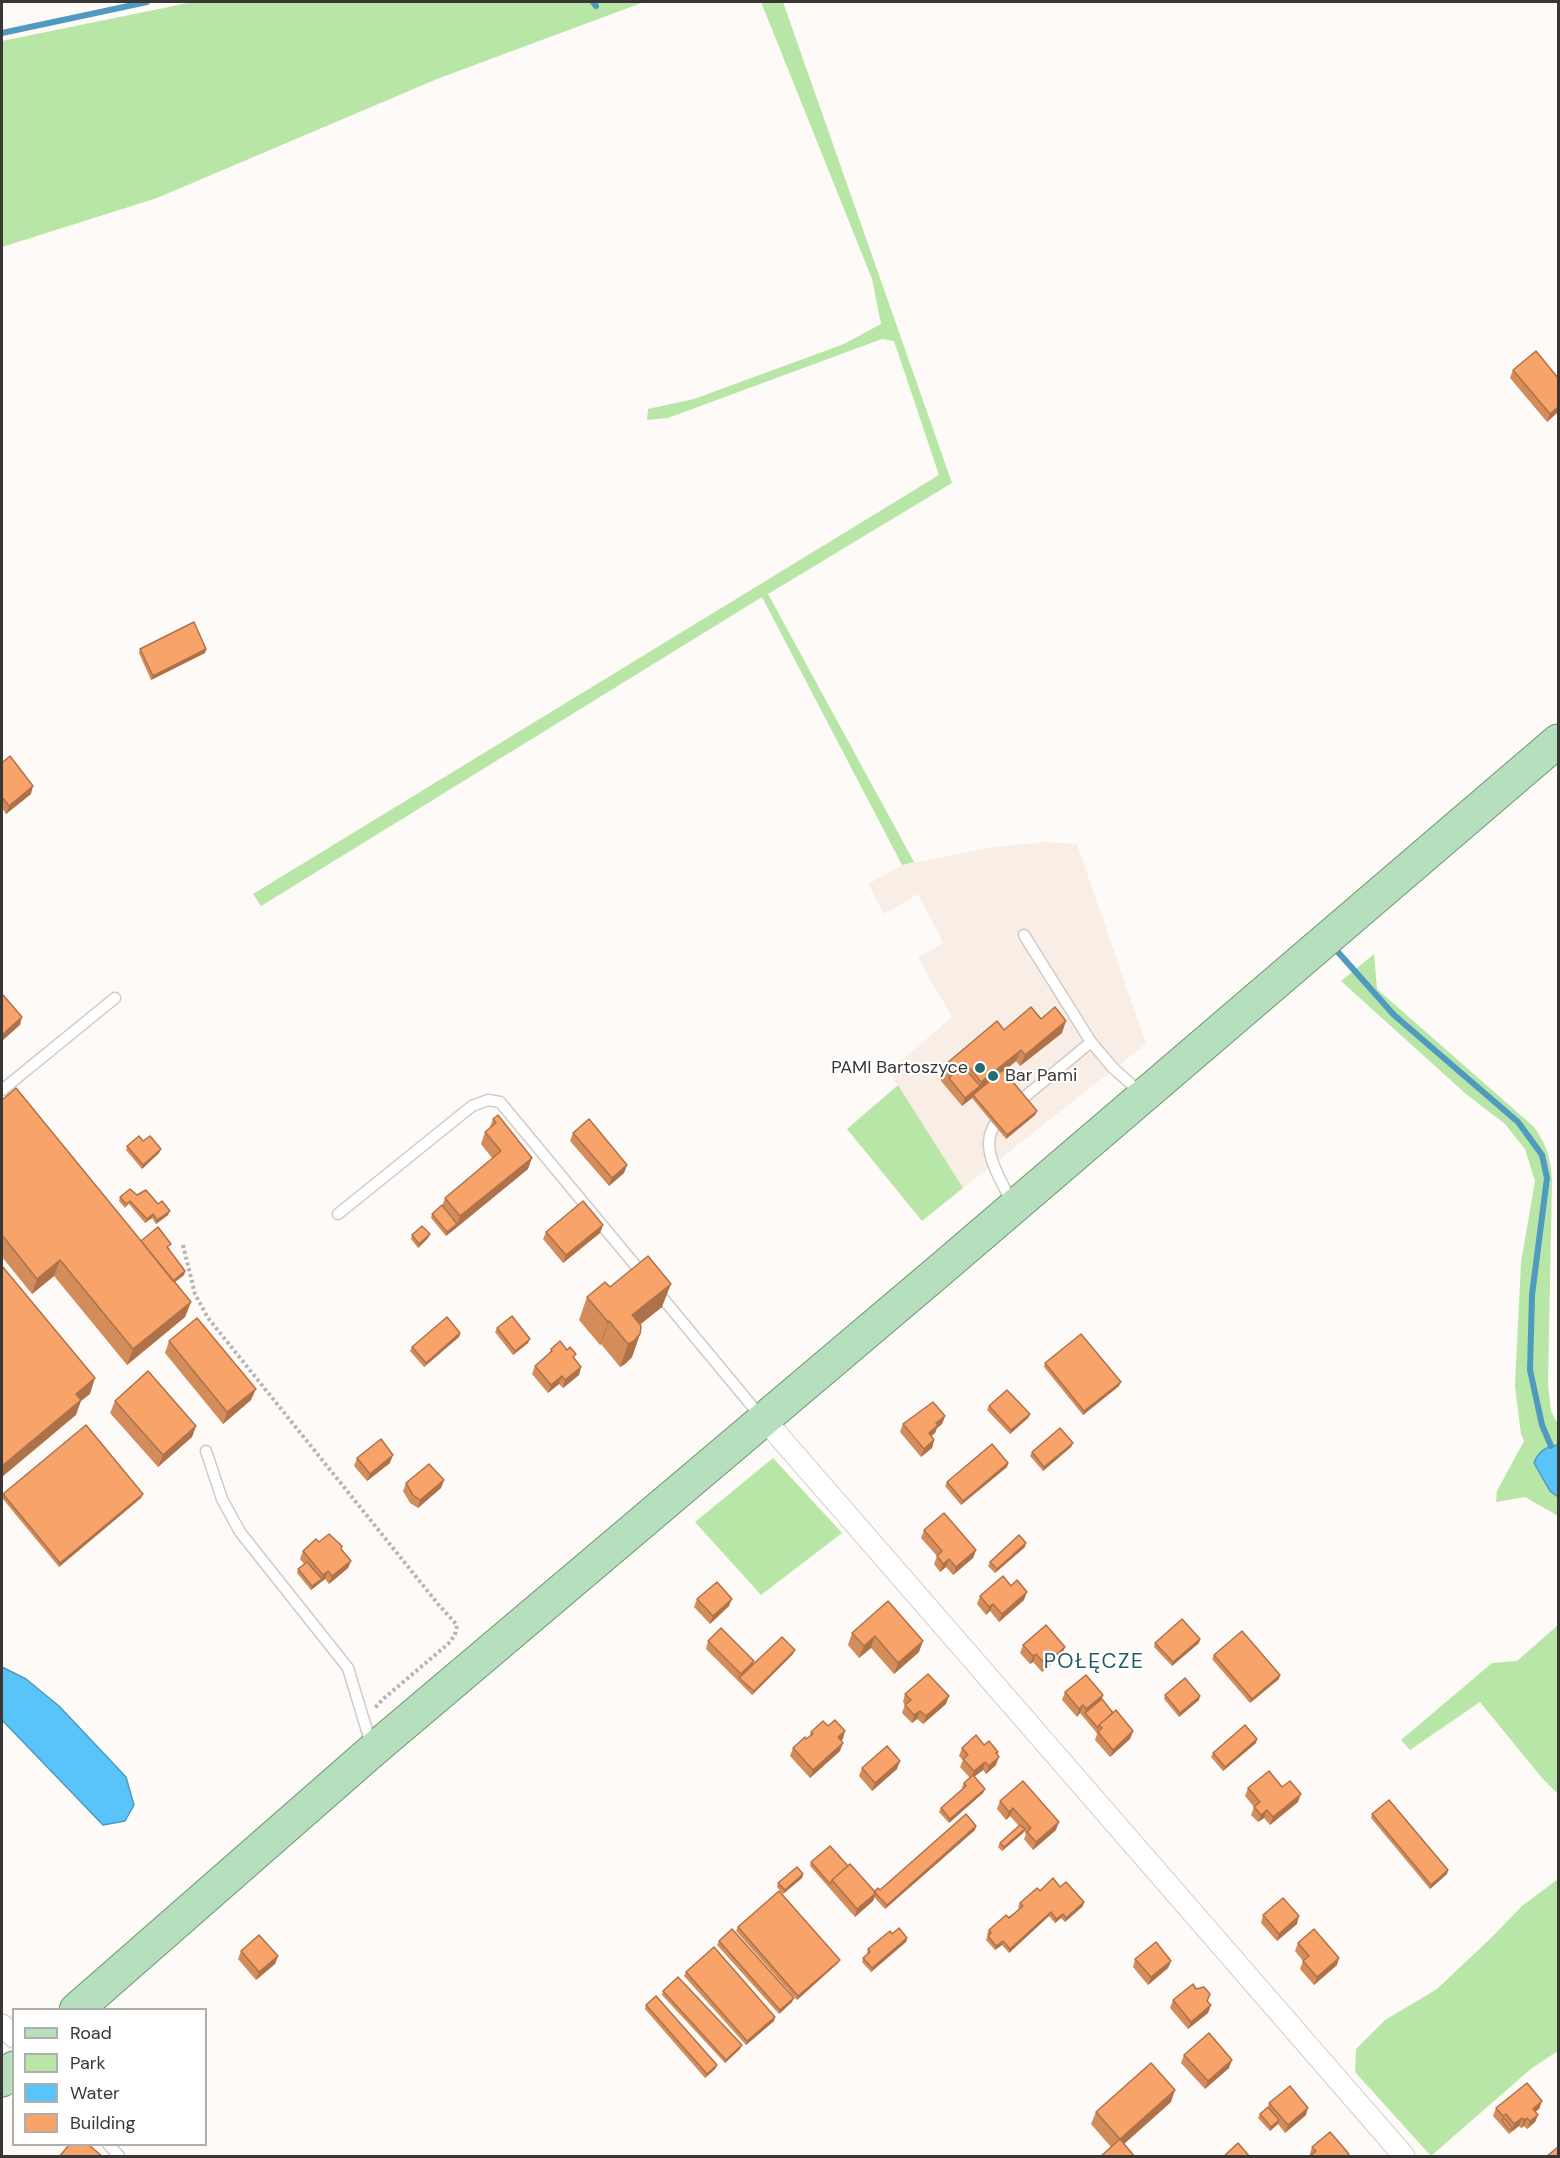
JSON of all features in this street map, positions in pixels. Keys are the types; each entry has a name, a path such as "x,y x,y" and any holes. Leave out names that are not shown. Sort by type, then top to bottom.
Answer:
{"main road":[{"path":"77,2008 368,1736 764,1419 1558,741"}],"street":[{"path":"764,1419 1404,2157"}],"lane":[{"path":"1024,934 1091,1042 1113,1068 1143,1095"},
{"path":"2,1090 115,998"},
{"path":"1013,1206 991,1159 987,1144 990,1131 997,1120 1091,1042"},
{"path":"338,1214 472,1106 488,1100 500,1102 764,1419"},
{"path":"206,1450 222,1499 240,1532 348,1668 368,1736"}],"path":[{"path":"183,1245 195,1294 208,1318 457,1625 455,1635 448,1644 382,1700 368,1736"}],"shaded area":[{"path":"1043,842 1077,844 1146,1044 963,1188 889,1071 952,1017 918,958 943,943 918,894 884,914 868,884 902,865 987,848"}],"green space":[{"path":"193,2 644,2 437,79 157,198 2,247 2,41"},
{"path":"761,2 783,2 952,483 768,594 914,862 902,865 762,597 261,906 253,894 939,475 894,341 882,339 668,418 647,420 648,409 694,399 844,344 881,324 872,279"},
{"path":"1374,954 1377,989 1534,1127 1547,1152 1552,1179 1548,1385 1551,1411 1556,1421 1558,1420 1558,1516 1525,1497 1496,1502 1497,1491 1524,1441 1521,1434 1515,1386 1521,1262 1535,1181 1525,1149 1505,1124 1466,1094 1341,981"},
{"path":"898,1085 963,1188 922,1221 847,1129"},
{"path":"773,1458 842,1533 761,1595 695,1522"},
{"path":"1558,1625 1558,1794 1542,1778 1480,1702 1410,1750 1401,1740 1492,1663 1517,1661"},
{"path":"1558,1879 1558,2051 1532,2068 1431,2156 1355,2072 1356,2049 1385,2020 1437,1989 1522,1906"}],"water":[{"path":"1558,1445 1558,1497 1550,1491 1534,1463 1543,1450"},
{"path":"2,1667 26,1679 59,1706 126,1777 134,1805 125,1821 103,1825 2,1720"}],"building":[{"path":"1536,351 1558,378 1558,407 1550,414 1513,370"},
{"path":"194,622 206,649 153,676 140,649"},
{"path":"10,756 33,786 9,806 2,797 2,763"},
{"path":"3,995 22,1017 2,1035 2,997"},
{"path":"1031,1007 1041,1019 1055,1007 1066,1021 1025,1055 1021,1050 981,1082 965,1062 950,1075 945,1069 946,1064 997,1021 1004,1030"},
{"path":"963,1066 980,1086 965,1098 949,1078"},
{"path":"1003,1070 1037,1111 1007,1135 973,1095"},
{"path":"16,1088 191,1302 133,1349 60,1260 37,1279 2,1235 2,1100"},
{"path":"498,1115 532,1158 460,1216 445,1198 501,1151 485,1132 496,1123 493,1119"},
{"path":"589,1119 627,1165 612,1178 573,1133"},
{"path":"139,1136 143,1141 150,1136 161,1149 143,1165 127,1146"},
{"path":"130,1189 137,1195 146,1190 158,1204 162,1201 170,1211 157,1220 153,1214 147,1219 130,1201 126,1204 120,1197"},
{"path":"583,1201 603,1225 566,1255 546,1232"},
{"path":"442,1205 457,1224 447,1232 432,1214"},
{"path":"422,1226 430,1234 419,1244 412,1235"},
{"path":"158,1227 171,1244 167,1247 185,1271 173,1281 141,1241"},
{"path":"648,1256 671,1284 632,1315 641,1327 640,1334 628,1344 587,1297 605,1282 610,1287"},
{"path":"2,1266 95,1378 76,1394 81,1400 2,1466"},
{"path":"512,1316 530,1339 515,1351 497,1328"},
{"path":"447,1317 460,1333 426,1363 412,1347"},
{"path":"197,1318 256,1389 227,1412 169,1341"},
{"path":"1081,1334 1121,1382 1084,1411 1045,1363"},
{"path":"560,1341 567,1350 570,1347 576,1354 573,1357 581,1367 565,1380 562,1376 551,1385 535,1366"},
{"path":"148,1371 196,1426 163,1455 115,1401"},
{"path":"1007,1390 1030,1414 1011,1430 989,1406"},
{"path":"933,1402 945,1416 929,1433 934,1440 924,1449 903,1424"},
{"path":"86,1425 143,1494 60,1563 3,1494"},
{"path":"1060,1428 1073,1443 1044,1467 1032,1452"},
{"path":"381,1439 393,1455 370,1474 357,1458"},
{"path":"992,1444 1008,1463 963,1501 947,1482"},
{"path":"429,1464 444,1480 420,1500 413,1495 406,1483"},
{"path":"944,1513 976,1550 956,1567 949,1559 943,1564 937,1556 942,1551 924,1530"},
{"path":"329,1534 342,1546 341,1549 351,1561 332,1576 328,1571 323,1575 303,1551 316,1539 319,1542"},
{"path":"1019,1535 1026,1543 997,1569 990,1562"},
{"path":"307,1562 322,1579 312,1586 298,1569"},
{"path":"1003,1576 1011,1586 1017,1580 1027,1592 1002,1614 993,1604 989,1607 980,1596"},
{"path":"717,1582 732,1599 713,1616 697,1599"},
{"path":"888,1601 923,1641 898,1663 875,1636 864,1646 852,1633"},
{"path":"1182,1619 1200,1639 1173,1662 1155,1643"},
{"path":"1046,1625 1065,1647 1045,1664 1023,1645"},
{"path":"721,1628 754,1661 741,1674 708,1641"},
{"path":"1242,1631 1280,1675 1252,1699 1214,1655"},
{"path":"782,1637 795,1650 754,1691 739,1678"},
{"path":"928,1674 949,1696 926,1716 920,1711 914,1715 905,1705 911,1700 905,1694"},
{"path":"1086,1675 1103,1695 1086,1709 1083,1705 1079,1709 1065,1692"},
{"path":"1185,1678 1200,1696 1180,1713 1165,1695"},
{"path":"1102,1699 1113,1713 1098,1728 1085,1713"},
{"path":"1116,1710 1133,1731 1113,1750 1098,1732 1102,1728 1099,1725"},
{"path":"835,1720 845,1731 838,1737 843,1743 813,1770 793,1748 805,1737 806,1739 813,1734 811,1732 823,1721 828,1726"},
{"path":"1245,1725 1257,1739 1225,1767 1213,1753"},
{"path":"976,1735 984,1745 989,1741 998,1752 996,1753 999,1757 989,1766 985,1762 974,1771 963,1759 968,1755 962,1748"},
{"path":"887,1746 900,1761 875,1783 862,1768"},
{"path":"1269,1771 1282,1787 1290,1781 1301,1794 1273,1817 1267,1810 1261,1815 1254,1807 1260,1802 1248,1788"},
{"path":"973,1775 985,1789 950,1819 941,1808 966,1786 964,1783"},
{"path":"1023,1781 1059,1822 1036,1842 1027,1832 1031,1828 1013,1808 1009,1812 1000,1801"},
{"path":"1389,1800 1448,1870 1431,1885 1372,1814"},
{"path":"966,1814 976,1826 887,1905 874,1892 878,1888 880,1890"},
{"path":"1020,1825 1025,1829 1004,1847 1000,1843"},
{"path":"830,1846 848,1866 830,1884 811,1862"},
{"path":"850,1864 876,1893 857,1909 832,1880"},
{"path":"797,1867 803,1874 785,1890 778,1883"},
{"path":"1053,1878 1060,1887 1066,1882 1084,1902 1066,1918 1063,1914 1056,1919 1051,1912 1010,1949 1003,1941 996,1946 988,1936 991,1933 989,1930 1006,1915 1009,1918 1023,1906 1020,1903 1037,1888 1040,1891"},
{"path":"779,1891 840,1960 798,1996 738,1927"},
{"path":"1283,1898 1299,1916 1279,1934 1263,1915"},
{"path":"899,1928 907,1938 872,1968 863,1958 870,1952 868,1949 890,1931 892,1934"},
{"path":"732,1929 794,1998 780,2010 719,1941"},
{"path":"1314,1929 1339,1958 1317,1977 1303,1961 1309,1956 1298,1943"},
{"path":"259,1935 278,1956 259,1972 241,1951"},
{"path":"1156,1942 1171,1961 1151,1977 1135,1959"},
{"path":"714,1947 775,2017 747,2041 686,1972"},
{"path":"678,1977 742,2045 726,2060 663,1991"},
{"path":"1193,1984 1196,1989 1204,1987 1210,1994 1207,2001 1211,2005 1191,2022 1173,2000"},
{"path":"656,1996 717,2065 707,2074 646,2005"},
{"path":"1209,2033 1232,2060 1208,2081 1184,2055"},
{"path":"1151,2063 1175,2090 1120,2139 1096,2112"},
{"path":"1527,2083 1542,2101 1533,2109 1538,2115 1530,2121 1522,2118 1514,2124 1506,2114 1503,2116 1496,2108"},
{"path":"1290,2086 1308,2108 1288,2125 1269,2103"},
{"path":"1268,2107 1279,2120 1271,2127 1260,2114"},
{"path":"1504,2118 1512,2128 1510,2130 1502,2120"},
{"path":"1330,2132 1349,2154 1346,2157 1309,2157 1316,2151 1312,2147"},
{"path":"1120,2139 1135,2157 1100,2157"},
{"path":"1238,2143 1250,2157 1223,2157"},
{"path":"68,2146 90,2146 103,2157 59,2157"},
{"path":"1558,2147 1558,2157 1546,2157"}],"waterway":[{"path":"2,33 147,2"},
{"path":"593,2 596,6"},
{"path":"1337,951 1394,1015 1518,1122 1542,1155 1547,1178 1532,1295 1530,1370 1542,1425 1551,1446"}],"place":[{"name":"PAMI Bartoszyce","path":"980,1068"},
{"name":"Bar Pami","path":"993,1076"}],"district":[{"name":"POŁĘCZE","path":"1094,1662"}]}
